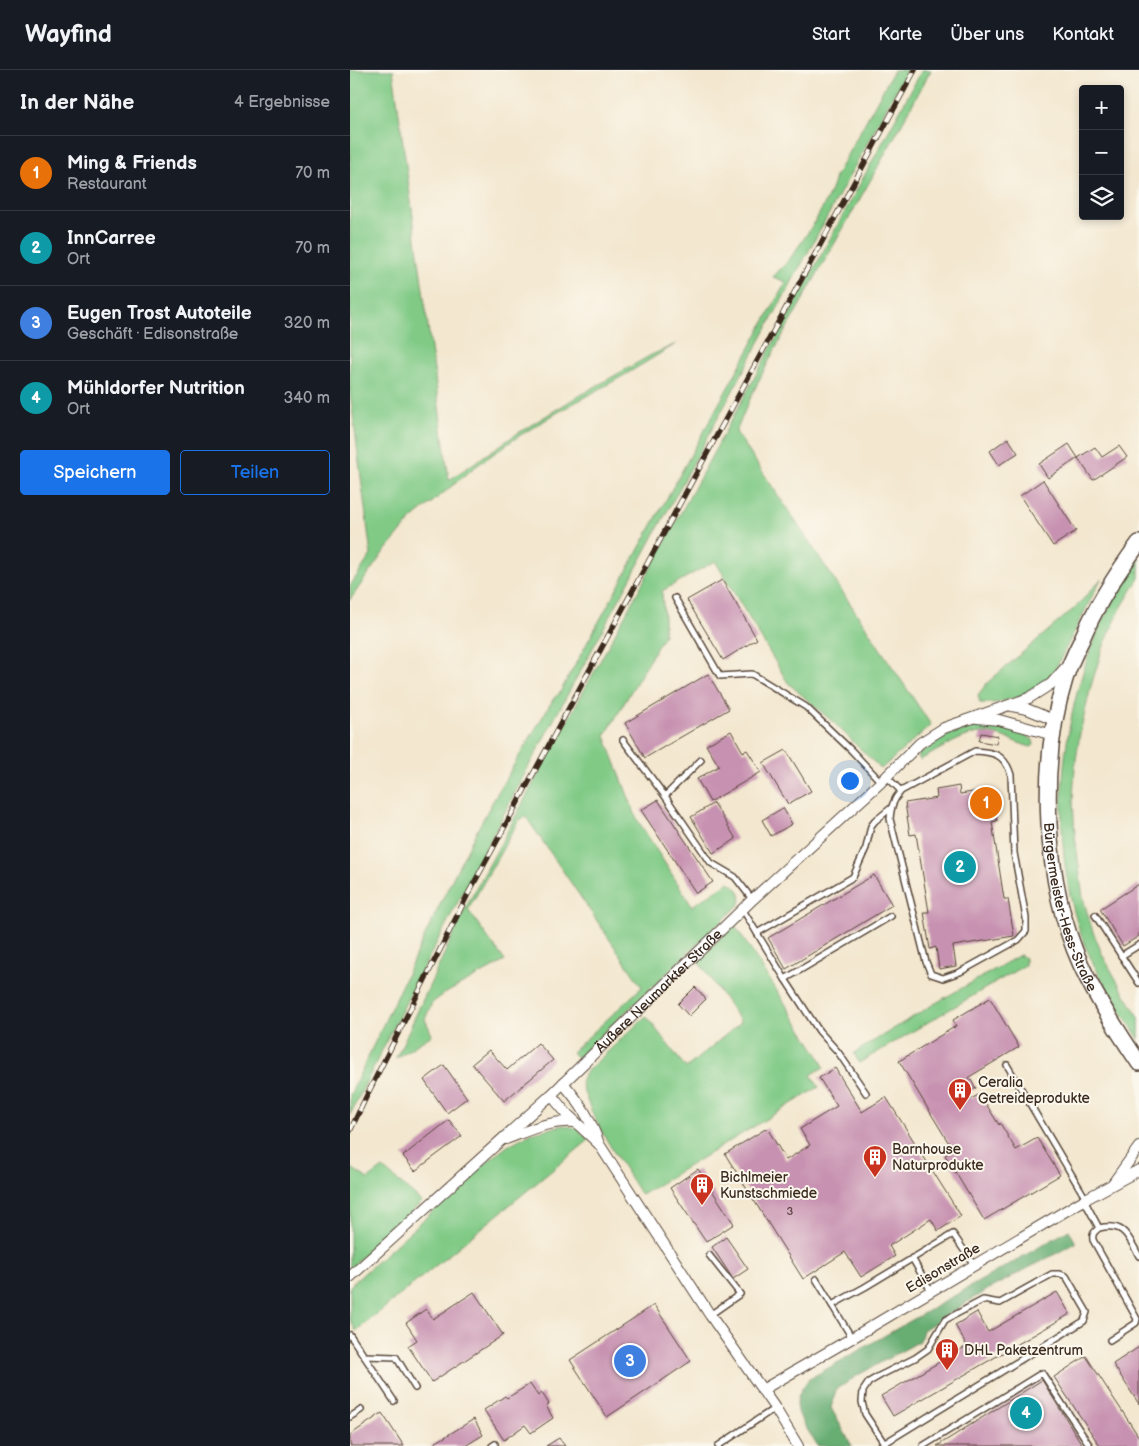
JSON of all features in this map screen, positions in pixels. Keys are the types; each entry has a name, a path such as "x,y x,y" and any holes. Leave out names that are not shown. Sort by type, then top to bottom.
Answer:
{"main road":[{"name":"Äußere Neumarkter Straße","path":"1054,728 1065,679 1087,626 1119,570 1139,543"},
{"name":"Bürgermeister-Hess-Straße","path":"1054,728 1049,825 1051,851 1060,903 1081,965 1098,999 1139,1063"}],"street":[{"name":"Äußere Neumarkter Straße","path":"350,1277 551,1095 743,909 884,779 920,743 932,734 957,723 976,718 1029,698 1057,678 1073,658"},
{"path":"1008,706 1027,709 1054,728"},
{"name":"Äußere Neumarkter Straße","path":"976,718 1054,728"},
{"path":"563,1083 586,1113 599,1144 710,1315 775,1408 798,1446"},
{"path":"551,1095 577,1124 599,1144"},
{"path":"498,1143 559,1121 577,1124"},
{"path":"1112,1185 1139,1147"},
{"name":"Edisonstraße","path":"762,1390 1085,1200 1137,1172"}],"lane":[{"path":"675,598 720,676 752,674 806,707 851,750 901,792"},
{"path":"623,740 665,796 710,863 735,877 753,900"},
{"path":"975,751 989,752 1001,757 1008,764 1011,775 1014,853 1026,918 1026,931 1018,940 960,972 943,978 931,974 926,962 890,819 891,808 895,798 901,792 975,751"},
{"path":"665,796 701,760"},
{"path":"757,933 853,877 866,848 871,826 891,808"},
{"path":"743,909 819,1031 838,1052 866,1093"},
{"path":"1095,915 1139,984"},
{"path":"785,978 891,916"},
{"path":"1121,956 1139,944"},
{"path":"1007,1065 1085,1200 1099,1228"},
{"path":"1110,1340 1136,1323 1137,1319 1092,1236 1099,1228 1114,1226 1126,1233 1139,1256"},
{"path":"832,1305 953,1234 974,1265"},
{"path":"709,1255 740,1294 710,1315"},
{"path":"912,1258 931,1291"},
{"path":"1052,1274 1066,1276 1087,1312 1084,1321 882,1445 862,1402 863,1391 869,1382 915,1358 928,1349 945,1320 983,1300 1000,1303 1052,1274"},
{"path":"816,1279 852,1338"},
{"path":"350,1334 394,1401"},
{"path":"364,1356 396,1357 415,1388"},
{"path":"923,1446 1042,1373 1090,1446"},
{"path":"718,1446 775,1408"},
{"path":"350,1418 361,1410"}],"green space":[{"path":"350,70 393,70 449,480 518,433 575,398 651,355 676,344 560,411 516,438 475,467 412,519 383,553 350,600 350,586 371,555 350,392"},
{"path":"894,70 907,70 532,760 413,988 350,1115 350,1095 471,842 490,806 554,698 559,694 786,282 773,277 794,254 819,214 835,177"},
{"path":"922,70 931,70 773,352 736,432 931,725 881,769 834,723 788,683 715,561 662,591 664,635 605,736 637,819 692,906 729,882 739,891 741,897 740,904 577,1058 572,1052 642,987 526,817 519,820 468,910 505,961 444,994 432,1003 425,1019 432,1035 396,1058 465,909"},
{"path":"1139,558 1139,578 1120,610 1102,650 1091,686 1080,733 1073,799 1075,836 1083,898 1092,929 1103,956 1139,1017 1139,1039 1099,974 1080,932 1068,886 1062,838 1062,789 1067,739 1078,689 1094,642 1114,598"},
{"path":"1101,579 1056,668 1045,683 1032,693 1016,698 995,703 980,703 978,695 987,683 1078,605"},
{"path":"990,725 1018,731 1033,740 1034,745 1031,747 994,734 982,733 959,739 920,760 918,755 934,742 952,733"},
{"path":"734,924 819,1056 824,1067 811,1075 819,1087 641,1195 599,1126 581,1082 585,1073 646,1016 686,1068 741,1022 698,961"},
{"path":"1020,955 1025,958 1025,965 859,1063 854,1053 934,1004"},
{"path":"564,1125 578,1129 589,1140 356,1331 350,1319 350,1286 488,1161 509,1145 531,1133"},
{"path":"350,1167 368,1179 383,1168 422,1202 350,1268"},
{"path":"1069,1230 1076,1243 985,1291 923,1330 920,1341 858,1375 836,1390 831,1408 852,1446 818,1446 798,1413 798,1397 809,1379"}],"building":[{"path":"1008,438 1018,453 999,465 990,451"},
{"path":"1069,444 1078,458 1048,478 1039,464"},
{"path":"1119,446 1127,457 1093,480 1078,458 1095,447 1102,457"},
{"path":"1043,480 1076,531 1053,546 1020,496"},
{"path":"722,580 757,639 723,660 687,600"},
{"path":"708,674 729,709 645,758 625,723"},
{"path":"731,731 743,752 747,750 761,772 710,802 697,779 719,766 706,745"},
{"path":"981,733 998,736 996,744 979,741"},
{"path":"786,750 811,791 788,804 763,763"},
{"path":"959,786 960,794 992,789 997,821 992,822 1004,899 1008,899 1014,936 953,946 956,966 939,969 936,947 930,949 924,912 929,912 916,834 910,835 905,803 937,798 936,790"},
{"path":"658,800 713,882 696,893 641,810"},
{"path":"714,803 736,839 713,853 691,817"},
{"path":"783,808 792,824 771,836 762,820"},
{"path":"874,875 892,905 786,969 768,938"},
{"path":"1139,884 1139,936 1123,946 1100,909"},
{"path":"695,987 706,999 689,1016 678,1004"},
{"name":"Ceralia Getreideprodukte","path":"990,998 1019,1047 969,1077 976,1088 968,1093 971,1099 980,1094 1016,1150 1037,1138 1060,1175 984,1220 945,1155 953,1150 899,1061 956,1026 953,1020"},
{"path":"538,1043 553,1060 504,1101 472,1064 489,1050 507,1070"},
{"path":"444,1065 467,1098 447,1113 424,1080"},
{"path":"835,1068 862,1112 886,1097 961,1216 938,1231 931,1219 889,1246 895,1256 861,1277 845,1252 803,1279 725,1154 767,1128 786,1160 810,1145 800,1129 837,1106 819,1078"},
{"path":"449,1120 462,1136 415,1171 403,1156"},
{"name":"Bichlmeier Kunstschmiede","path":"698,1169 734,1224 706,1242 670,1188"},
{"path":"726,1237 748,1269 733,1279 712,1247"},
{"path":"474,1292 503,1335 432,1382 408,1346 417,1340 406,1323 426,1309 433,1319"},
{"name":"DHL Paketzentrum","path":"1057,1292 1070,1314 893,1416 881,1396 967,1346 955,1325 977,1312 988,1332"},
{"path":"654,1305 691,1361 607,1417 570,1360"},
{"path":"1139,1347 1139,1404 1113,1364"},
{"path":"1086,1356 1139,1437 1139,1446 1100,1446 1054,1377"},
{"path":"1042,1380 1083,1446 937,1446"},
{"path":"530,1384 538,1396 542,1393 549,1404 546,1406 553,1418 531,1433 525,1425 504,1440 484,1410 505,1396 507,1398"},
{"path":"382,1413 404,1446 350,1446 350,1435"},
{"path":"474,1419 483,1435 465,1446 430,1446"},
{"path":"559,1438 565,1446 546,1446"}],"railway":[{"path":"350,1131 467,896 915,70"}],"place":[{"name":"Ming & Friends","path":"986,803"},
{"name":"InnCarree","path":"960,867"},
{"name":"Ceralia Getreideprodukte","path":"960,1111"},
{"name":"Barnhouse Naturprodukte","path":"875,1178"},
{"name":"Bichlmeier Kunstschmiede","path":"702,1206"},
{"name":"Eugen Trost Autoteile","path":"630,1361"},
{"name":"DHL Paketzentrum","path":"947,1371"},
{"name":"Mühldorfer Nutrition","path":"1026,1413"}]}
